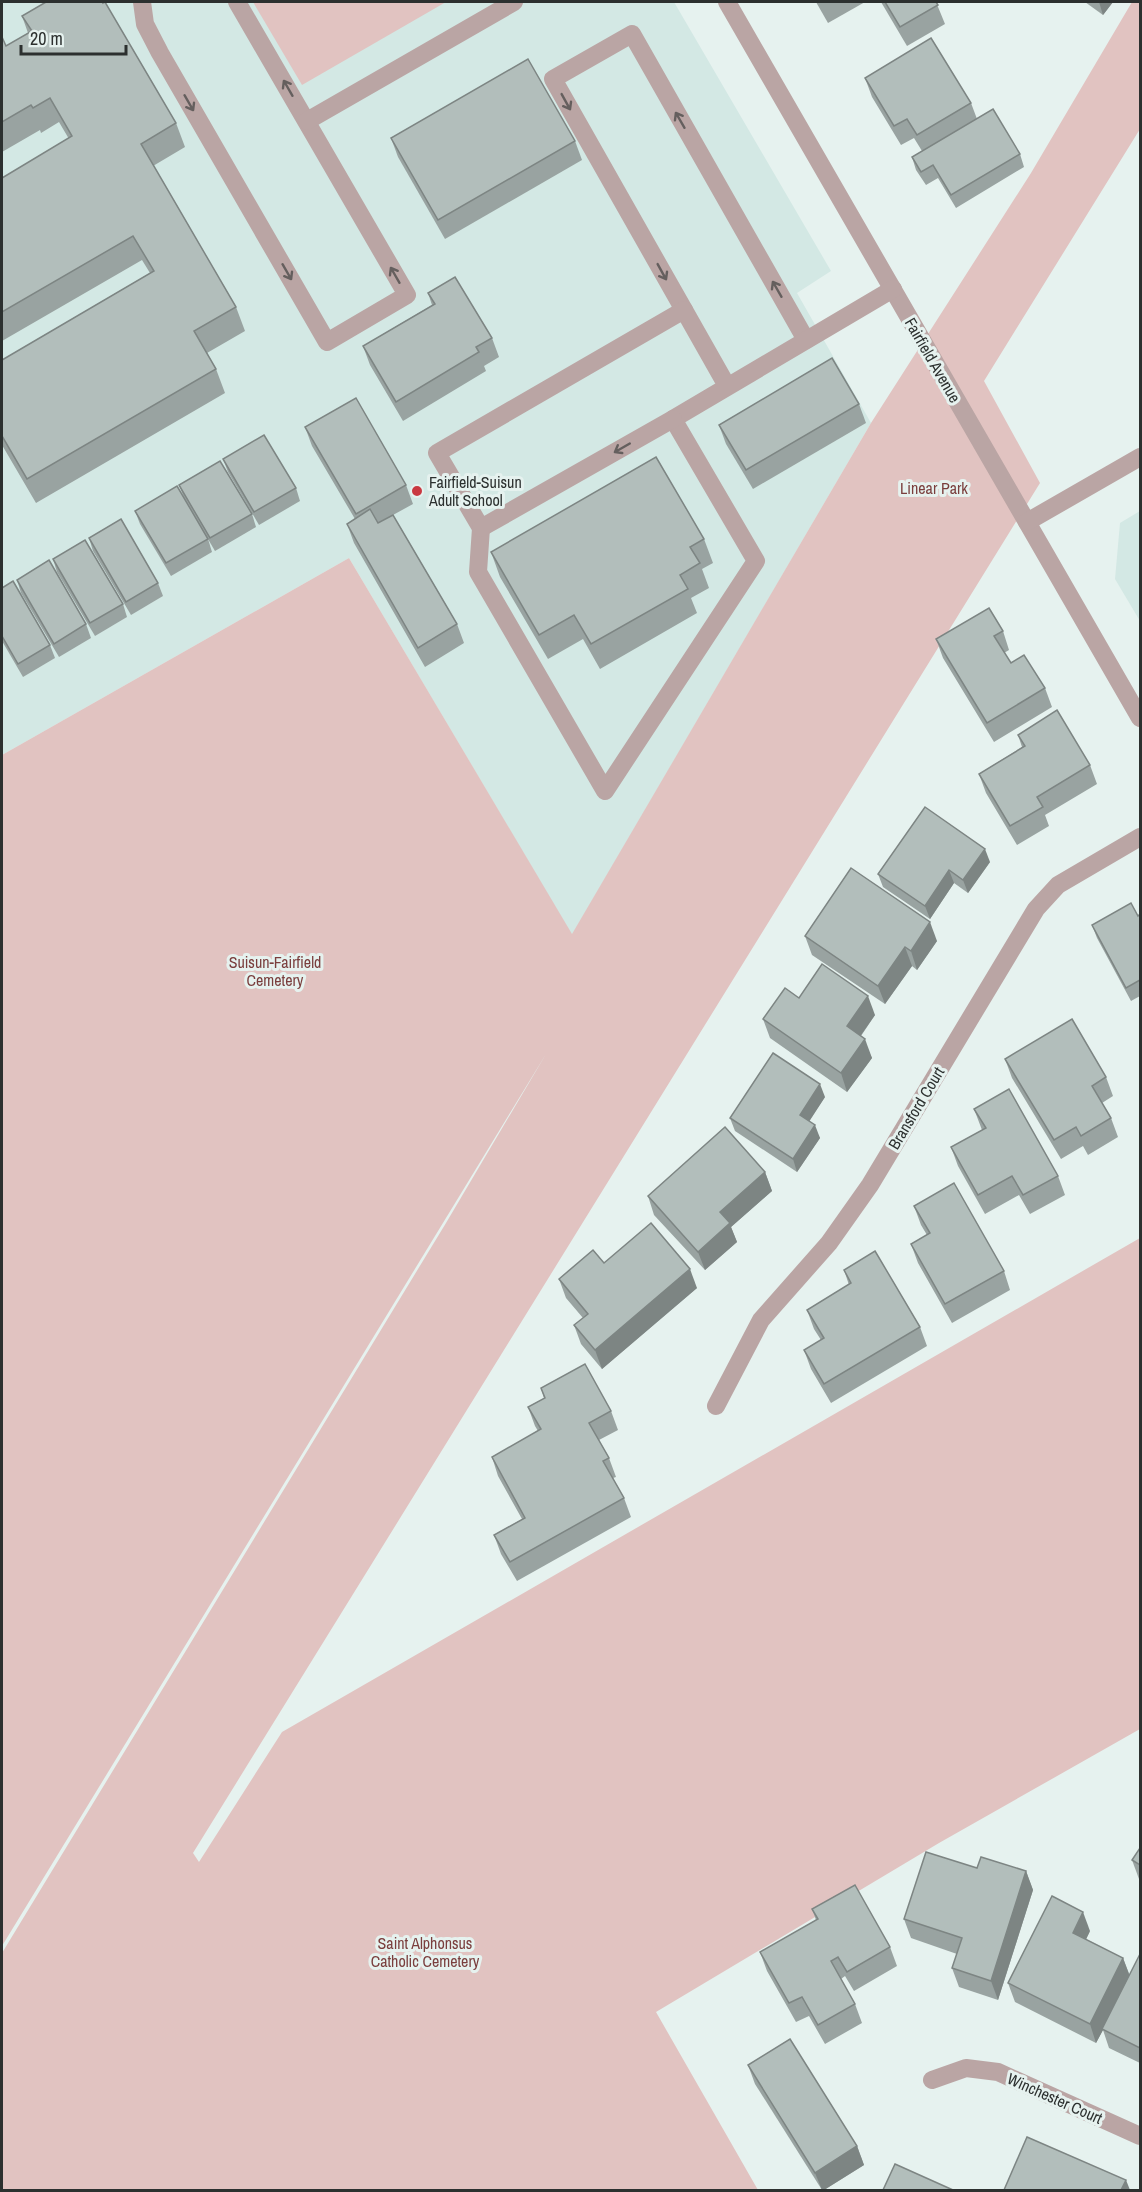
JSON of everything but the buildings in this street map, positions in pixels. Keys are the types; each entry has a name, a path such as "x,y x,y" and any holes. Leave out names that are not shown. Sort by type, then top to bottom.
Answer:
{"street":[{"path":"142,2 145,24 160,53 327,342 406,295 237,2"},
{"path":"307,121 514,2"},
{"name":"Fairfield Avenue","path":"727,2 1140,717"},
{"path":"727,386 553,79 632,34 806,340"},
{"path":"481,528 893,289"},
{"path":"672,419 756,561 605,791 478,572 481,528 437,453 684,310"},
{"path":"1027,522 1140,457"},
{"name":"Bransford Court","path":"716,1406 760,1320 829,1243 870,1185 1036,909 1058,885 1140,837"},
{"name":"Winchester Court","path":"932,2080 966,2068 998,2072 1140,2136"}],"shaded area":[{"name":"Fairfield-Suisun Adult School","path":"2,2 674,2 831,271 797,293 871,423 572,935 349,558 2,755"},
{"path":"1140,511 1140,621 1115,579 1120,523"}],"green space":[{"path":"253,2 446,2 302,85"},
{"path":"1132,2 1140,2 1140,129 984,381 1040,483 193,1853 199,1862 282,1732 1140,1238 1140,1729 939,1843 656,2012 758,2190 2,2190 2,1953 446,1223 546,1054 2,1946 2,755 349,558 572,934 871,423 1031,173"}],"place":[{"name":"Fairfield-Suisun Adult School","path":"417,491"}],"park label":[{"name":"Linear Park","path":"934,488"},
{"name":"Suisun-Fairfield Cemetery","path":"275,971"},
{"name":"Saint Alphonsus Catholic Cemetery","path":"425,1952"}]}
